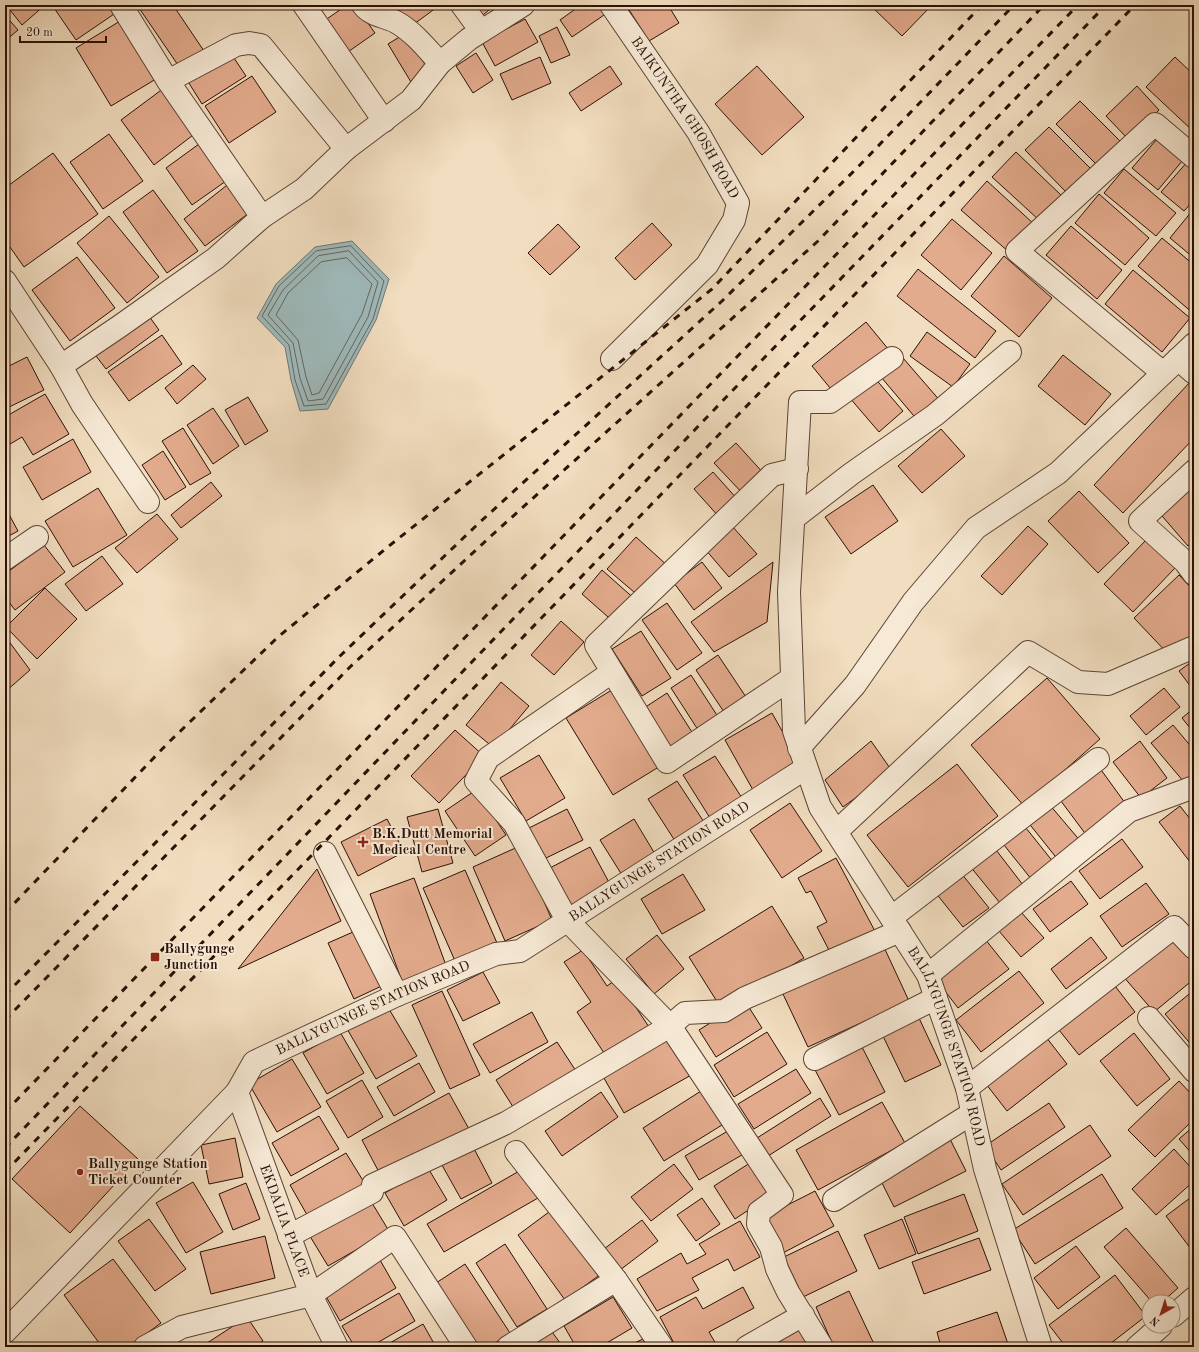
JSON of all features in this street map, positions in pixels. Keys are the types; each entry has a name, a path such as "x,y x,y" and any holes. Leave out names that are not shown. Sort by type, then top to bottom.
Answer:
{"street":[{"path":"121,5 168,81 262,217"},
{"path":"304,5 384,121"},
{"path":"363,5 376,15 395,22 412,33 440,63"},
{"path":"462,5 481,31"},
{"path":"61,366 216,258 262,217 304,189 346,149 411,100 440,63 481,31 523,5"},
{"name":"BAIKUNTHA GHOSH ROAD","path":"611,5 698,132 738,203 734,220 707,265 612,359"},
{"path":"168,81 236,45 249,43 261,44 346,149"},
{"path":"1192,150 1156,124 1017,252 1170,366 1194,373"},
{"path":"5,281 61,366 82,404 148,502"},
{"path":"803,758 913,602 976,528 1058,473 1194,344"},
{"path":"794,518 852,474 935,415 1010,352"},
{"name":"BALLYGUNGE STATION ROAD","path":"892,358 830,402 800,402 789,592 794,731 820,807 928,975 967,1088 971,1114 984,1169 1041,1347"},
{"path":"792,678 667,762 596,645 772,475 796,469"},
{"path":"1194,471 1140,521 1185,562 1194,574"},
{"path":"5,559 37,536"},
{"path":"836,832 1028,652 1078,682 1108,684 1194,648"},
{"path":"612,672 488,758 476,781 514,823 567,920 670,1026 782,1195 759,1212 758,1224 771,1247 777,1269 788,1292 822,1347"},
{"name":"BALLYGUNGE STATION ROAD","path":"5,1332 237,1092 254,1062 397,995 496,954 520,951 803,758"},
{"path":"289,1236 372,1192 373,1185 506,1123 670,1026 685,1013 724,1011 746,998 896,924 1098,759"},
{"path":"928,975 1129,811 1194,787"},
{"path":"325,853 397,995"},
{"path":"967,1088 1174,927 1194,948"},
{"path":"815,1059 936,998"},
{"path":"1149,1018 1194,1071"},
{"name":"EKDALIA PLACE","path":"237,1092 311,1295 337,1347"},
{"path":"834,1200 971,1114"},
{"path":"516,1152 616,1280 662,1347"},
{"path":"146,1347 182,1327 311,1295 395,1237 466,1347"},
{"path":"508,1347 616,1280"},
{"path":"1181,1309 1194,1298"},
{"path":"747,1347 803,1315"},
{"path":"1137,1347 1152,1334"},
{"path":"1156,1347 1154,1344 1162,1334"}],"water":[{"path":"352,241 389,279 376,320 328,409 300,411 291,380 285,347 257,318 276,284 315,247"}],"building":[{"path":"6,5 45,5 22,25"},
{"path":"52,5 112,5 117,12 76,40"},
{"path":"137,5 173,5 204,51 180,68"},
{"path":"312,5 329,5 317,13"},
{"path":"347,5 355,5 375,33 345,54 321,23"},
{"path":"394,5 440,5 410,27"},
{"path":"475,5 495,5 483,15"},
{"path":"581,5 602,5 607,13 572,37 560,20"},
{"path":"626,5 668,5 679,23 649,41"},
{"path":"870,5 932,5 902,36"},
{"path":"5,15 18,30 5,41"},
{"path":"125,18 161,76 111,106 76,48"},
{"path":"525,19 538,42 495,66 482,42"},
{"path":"557,27 570,55 551,63 539,36"},
{"path":"406,33 429,71 411,82 388,44"},
{"path":"230,52 246,76 202,104 187,80"},
{"path":"476,53 493,80 473,93 456,66"},
{"path":"540,57 551,83 512,100 500,74"},
{"path":"1175,57 1194,75 1194,132 1146,87"},
{"path":"610,66 622,84 581,111 569,93"},
{"path":"757,66 804,117 762,155 715,104"},
{"path":"252,76 276,112 229,143 205,106"},
{"path":"1137,86 1159,110 1129,140 1106,116"},
{"path":"164,88 197,132 154,165 121,120"},
{"path":"1080,101 1121,142 1098,166 1056,124"},
{"path":"1049,127 1091,169 1067,193 1025,150"},
{"path":"109,134 143,181 103,209 70,162"},
{"path":"1157,139 1183,160 1158,190 1132,168"},
{"path":"199,144 226,181 192,205 166,168"},
{"path":"1016,152 1062,196 1039,220 992,177"},
{"path":"53,153 98,214 24,267 5,240 5,188"},
{"path":"1188,161 1194,166 1194,200 1184,211 1161,192"},
{"path":"1124,169 1176,213 1156,236 1104,193"},
{"path":"987,181 1035,225 1010,253 961,210"},
{"path":"231,182 253,210 205,246 184,219"},
{"path":"153,190 198,251 167,273 123,212"},
{"path":"1099,194 1149,238 1125,265 1075,223"},
{"path":"1192,211 1194,213 1194,258 1170,238"},
{"path":"109,216 159,277 127,303 77,243"},
{"path":"952,219 992,253 961,290 921,255"},
{"path":"652,223 672,245 635,280 615,258"},
{"path":"558,224 580,247 550,275 528,253"},
{"path":"1071,226 1122,270 1097,299 1046,255"},
{"path":"1162,238 1194,265 1194,314 1138,266"},
{"path":"1004,256 1052,298 1019,337 971,296"},
{"path":"77,257 115,308 70,341 32,290"},
{"path":"918,269 996,331 975,358 897,296"},
{"path":"1133,270 1190,318 1162,352 1105,304"},
{"path":"146,312 159,330 106,369 93,352"},
{"path":"866,322 889,350 835,394 812,366"},
{"path":"927,332 970,364 953,387 910,356"},
{"path":"5,335 9,342 5,345"},
{"path":"162,335 182,364 129,401 108,372"},
{"path":"1063,355 1111,394 1085,425 1038,386"},
{"path":"27,357 44,390 5,409 5,368"},
{"path":"903,358 942,403 919,422 881,377"},
{"path":"193,365 206,379 177,404 165,388"},
{"path":"873,376 903,411 879,432 849,397"},
{"path":"1191,381 1194,384 1194,438 1123,513 1094,485"},
{"path":"45,394 69,434 33,455 22,437 5,447 5,417"},
{"path":"248,397 268,431 245,445 225,410"},
{"path":"213,408 239,446 213,464 187,425"},
{"path":"183,428 211,473 190,485 162,441"},
{"path":"941,429 965,456 922,493 898,466"},
{"path":"73,439 91,472 42,500 23,467"},
{"path":"736,443 766,476 745,496 714,463"},
{"path":"163,451 186,487 165,500 142,465"},
{"path":"713,472 739,501 720,518 694,489"},
{"path":"1194,475 1194,541 1188,546 1156,509"},
{"path":"211,482 222,496 181,528 171,515"},
{"path":"873,485 898,521 851,554 825,517"},
{"path":"98,488 127,535 73,567 45,521"},
{"path":"1079,491 1129,543 1098,573 1048,521"},
{"path":"5,507 18,531 5,538"},
{"path":"157,514 178,539 137,573 115,548"},
{"path":"732,526 757,554 729,577 705,549"},
{"path":"1028,526 1048,544 1002,595 981,576"},
{"path":"636,537 669,567 641,598 607,569"},
{"path":"1146,540 1175,568 1133,612 1104,584"},
{"path":"44,545 65,572 15,610 5,597 5,574"},
{"path":"102,556 123,584 86,611 65,584"},
{"path":"702,562 722,588 694,610 674,583"},
{"path":"773,562 767,622 714,652 691,622"},
{"path":"602,570 637,601 616,624 582,594"},
{"path":"1179,575 1194,591 1194,633 1170,656 1134,618"},
{"path":"45,588 77,619 37,659 6,627"},
{"path":"667,603 702,653 677,670 642,620"},
{"path":"561,621 584,642 554,675 531,655"},
{"path":"641,631 671,678 642,696 612,649"},
{"path":"5,636 30,670 5,692"},
{"path":"718,655 750,703 728,718 696,670"},
{"path":"1194,660 1194,691 1179,671"},
{"path":"691,675 722,723 702,736 671,688"},
{"path":"1047,678 1100,739 1024,806 971,745"},
{"path":"501,682 529,706 494,748 466,725"},
{"path":"615,688 662,765 613,795 566,718"},
{"path":"1164,688 1180,707 1146,735 1130,716"},
{"path":"667,693 697,740 674,755 644,708"},
{"path":"1194,708 1194,733 1182,718"},
{"path":"772,713 800,763 753,790 725,740"},
{"path":"1173,725 1194,750 1194,774 1184,782 1151,743"},
{"path":"455,730 484,756 439,803 411,776"},
{"path":"871,741 892,771 843,807 825,780"},
{"path":"1140,741 1167,778 1141,798 1113,762"},
{"path":"539,755 565,798 526,821 500,778"},
{"path":"715,756 742,798 710,818 683,775"},
{"path":"957,764 998,816 908,887 867,835"},
{"path":"1099,767 1128,807 1087,836 1058,797"},
{"path":"677,781 706,825 677,844 648,799"},
{"path":"476,790 506,835 475,856 445,811"},
{"path":"790,803 822,851 782,878 750,830"},
{"path":"1049,804 1082,843 1059,861 1027,821"},
{"path":"1180,806 1194,824 1194,867 1159,822"},
{"path":"438,809 453,863 422,872 407,817"},
{"path":"567,809 583,840 542,860 527,829"},
{"path":"387,819 404,852 358,876 341,842"},
{"path":"634,819 655,854 622,875 600,840"},
{"path":"1022,823 1054,863 1032,880 1000,840"},
{"path":"1122,839 1143,867 1100,899 1079,871"},
{"path":"520,846 552,920 505,941 473,867"},
{"path":"993,846 1023,885 1000,903 969,865"},
{"path":"590,847 612,888 569,910 548,869"},
{"path":"836,858 876,933 832,956 817,927 827,922 811,891 806,893 798,878"},
{"path":"317,869 341,921 238,969"},
{"path":"465,870 497,943 455,961 423,888"},
{"path":"961,873 989,908 963,927 935,892"},
{"path":"683,874 705,910 662,934 641,899"},
{"path":"414,878 447,968 403,984 370,894"},
{"path":"1071,881 1088,904 1050,932 1033,909"},
{"path":"1146,883 1169,914 1122,947 1100,916"},
{"path":"772,906 804,958 721,1008 689,957"},
{"path":"1021,912 1044,938 1021,957 999,931"},
{"path":"362,928 388,983 354,999 328,943"},
{"path":"657,935 684,969 654,994 626,959"},
{"path":"1170,935 1194,964 1194,979 1154,1012 1122,975"},
{"path":"1091,937 1107,958 1066,989 1051,969"},
{"path":"985,939 1009,969 958,1008 935,978"},
{"path":"883,945 909,1001 808,1047 782,992"},
{"path":"583,950 607,986 617,979 649,1027 606,1056 577,1012 591,1002 564,962"},
{"path":"1019,971 1044,1003 981,1052 956,1020"},
{"path":"483,972 500,1003 463,1021 447,990"},
{"path":"1112,982 1135,1012 1079,1055 1055,1025"},
{"path":"1194,990 1194,1048 1165,1014"},
{"path":"442,991 480,1075 450,1089 412,1005"},
{"path":"745,1001 762,1028 716,1057 699,1030"},
{"path":"386,1004 417,1056 376,1079 346,1027"},
{"path":"532,1012 548,1042 490,1073 473,1044"},
{"path":"919,1018 941,1065 905,1082 882,1034"},
{"path":"340,1032 364,1073 327,1094 303,1053"},
{"path":"767,1032 787,1064 734,1097 714,1065"},
{"path":"1134,1033 1170,1079 1137,1106 1100,1061"},
{"path":"670,1034 693,1074 624,1113 601,1073"},
{"path":"1046,1037 1067,1064 1007,1111 986,1084"},
{"path":"557,1042 576,1071 515,1110 496,1080"},
{"path":"861,1045 885,1092 839,1115 814,1068"},
{"path":"292,1059 321,1107 277,1132 249,1084"},
{"path":"419,1063 435,1092 394,1116 377,1087"},
{"path":"796,1069 811,1093 754,1129 738,1104"},
{"path":"362,1080 383,1117 348,1138 326,1101"},
{"path":"1179,1081 1194,1097 1194,1119 1155,1157 1128,1130"},
{"path":"701,1091 722,1125 664,1161 643,1128"},
{"path":"601,1092 618,1117 562,1156 545,1131"},
{"path":"449,1093 469,1129 381,1176 362,1140"},
{"path":"820,1098 831,1116 768,1156 757,1138"},
{"path":"882,1102 905,1143 818,1190 796,1150"},
{"path":"1049,1103 1065,1127 1001,1170 985,1146"},
{"path":"80,1106 138,1159 70,1233 12,1179"},
{"path":"319,1116 339,1149 291,1176 272,1143"},
{"path":"1090,1125 1111,1156 1023,1215 1002,1184"},
{"path":"1194,1126 1194,1156 1179,1139"},
{"path":"733,1128 747,1152 699,1180 685,1156"},
{"path":"235,1138 243,1177 209,1184 201,1145"},
{"path":"950,1139 966,1171 894,1207 878,1175"},
{"path":"470,1141 492,1183 461,1199 438,1158"},
{"path":"1174,1149 1194,1171 1194,1181 1156,1215 1132,1189"},
{"path":"346,1153 367,1187 310,1220 290,1185"},
{"path":"753,1161 774,1193 735,1219 714,1186"},
{"path":"674,1164 693,1189 651,1221 631,1197"},
{"path":"428,1168 447,1200 404,1226 385,1193"},
{"path":"521,1170 538,1198 444,1252 427,1224"},
{"path":"1102,1174 1123,1208 1035,1264 1013,1230"},
{"path":"193,1182 223,1232 186,1253 156,1203"},
{"path":"246,1183 260,1219 233,1230 219,1194"},
{"path":"815,1191 834,1226 781,1254 762,1218"},
{"path":"964,1194 978,1231 918,1254 904,1217"},
{"path":"1194,1195 1194,1253 1166,1216"},
{"path":"369,1198 389,1231 328,1266 308,1233"},
{"path":"702,1198 720,1224 696,1241 677,1215"},
{"path":"553,1209 601,1274 565,1300 518,1235"},
{"path":"149,1219 186,1269 155,1291 118,1241"},
{"path":"902,1219 916,1254 879,1269 864,1235"},
{"path":"642,1220 658,1241 620,1270 604,1249"},
{"path":"740,1221 760,1257 734,1271 728,1259 692,1278 699,1290 657,1311 637,1279 681,1253 687,1264 706,1254 699,1244"},
{"path":"1126,1228 1178,1288 1171,1294 1145,1294 1104,1247"},
{"path":"838,1231 857,1271 803,1297 784,1257"},
{"path":"265,1236 275,1278 211,1294 200,1252"},
{"path":"979,1238 991,1270 924,1294 912,1262"},
{"path":"505,1244 547,1309 517,1327 476,1263"},
{"path":"1076,1246 1100,1277 1058,1309 1034,1278"},
{"path":"113,1259 161,1323 128,1347 102,1347 64,1295"},
{"path":"380,1260 396,1288 340,1321 324,1293"},
{"path":"465,1264 510,1333 489,1347 477,1347 436,1283"},
{"path":"1115,1275 1141,1309 1141,1320 1106,1347 1066,1347 1049,1325"},
{"path":"743,1287 754,1308 709,1332 716,1344 710,1347 676,1347 660,1317 696,1297 703,1309"},
{"path":"849,1291 874,1344 866,1347 834,1347 816,1307"},
{"path":"399,1293 415,1321 370,1347 355,1347 342,1326"},
{"path":"613,1297 632,1328 600,1347 576,1347 564,1326"},
{"path":"997,1312 1009,1347 941,1347 937,1332"},
{"path":"247,1317 263,1341 253,1347 201,1347"},
{"path":"423,1324 436,1347 383,1347"},
{"path":"803,1327 812,1347 759,1347"},
{"path":"550,1329 563,1347 526,1347"},
{"path":"643,1339 647,1347 626,1347"}],"railway":[{"path":"5,913 168,743 278,637 389,546 712,289 982,5"},
{"path":"5,995 340,656 479,523 722,301 857,168 1014,5"},
{"path":"5,1020 350,667 491,536 818,241 1044,5"},
{"path":"5,1112 1078,5"},
{"path":"5,1148 734,389 1106,5"},
{"path":"5,1172 1135,5"}],"place":[{"name":"B.K.Dutt Memorial Medical Centre","path":"363,842"},
{"name":"Ballygunge Junction","path":"155,957"},
{"name":"Ballygunge Station Ticket Counter","path":"80,1172"}]}
